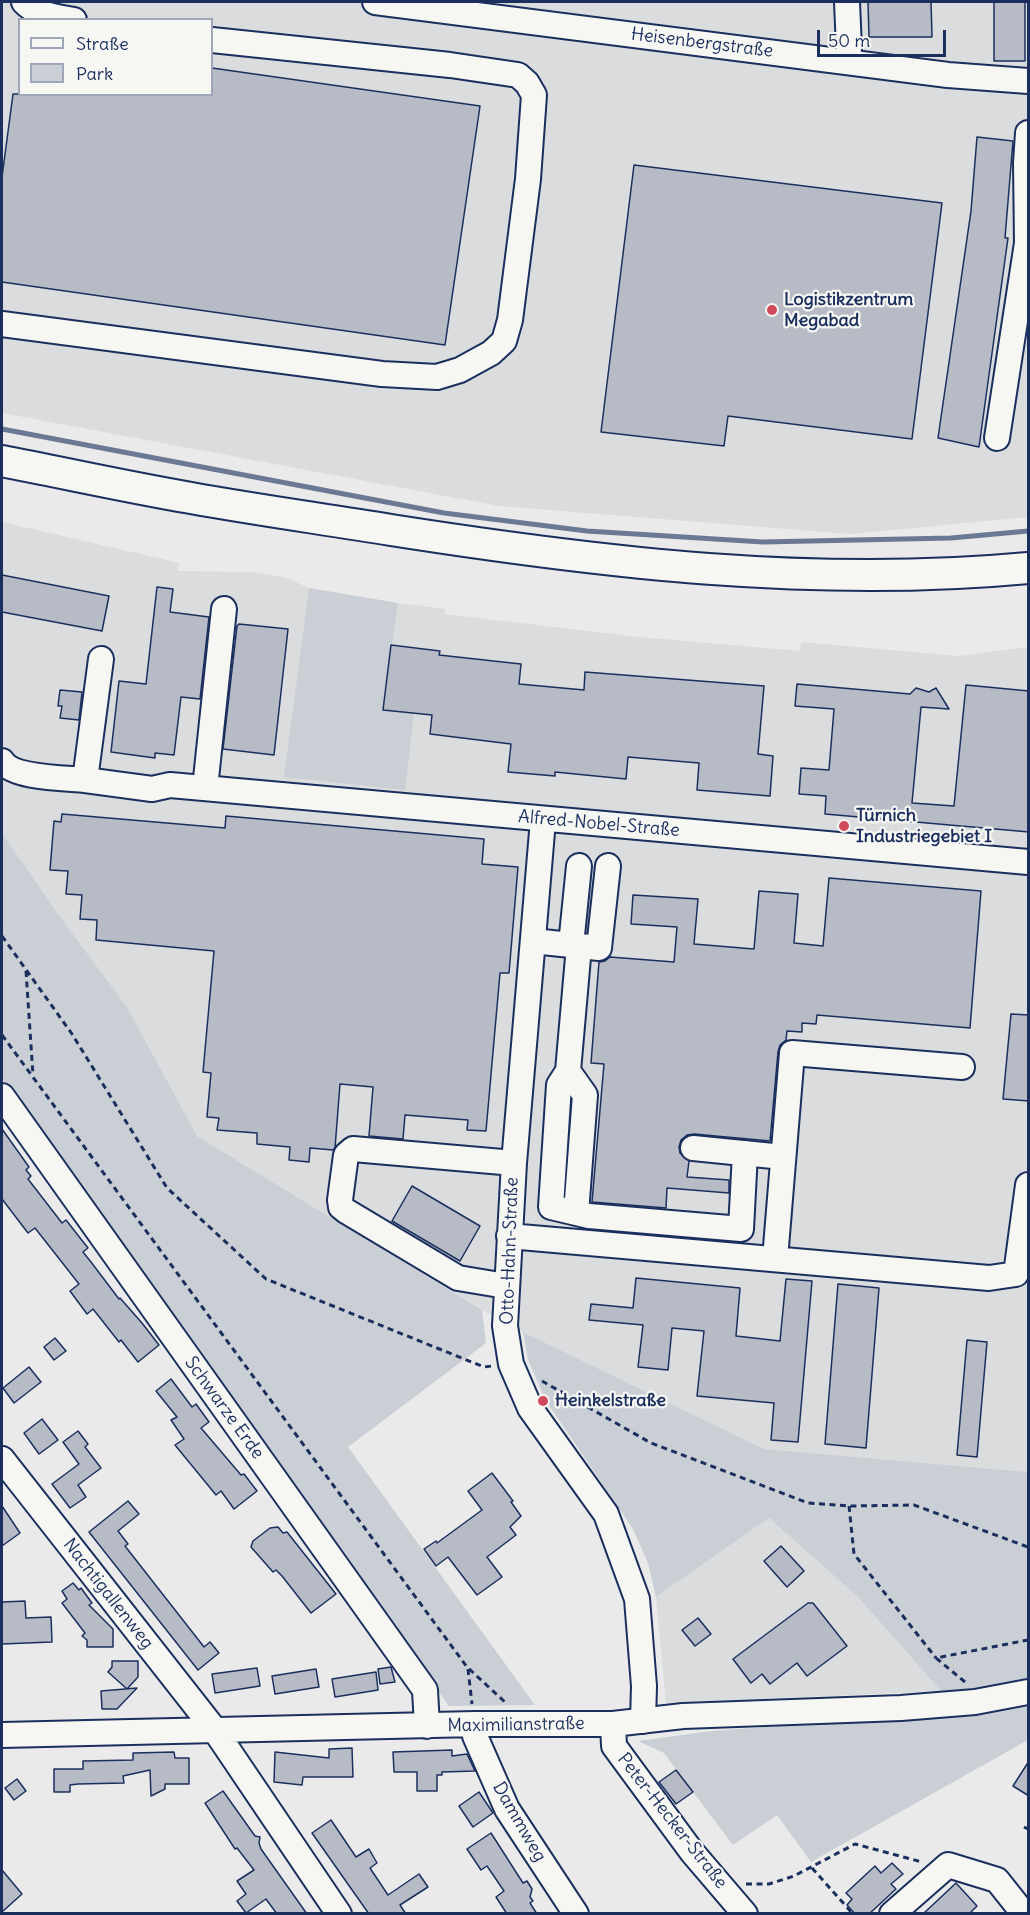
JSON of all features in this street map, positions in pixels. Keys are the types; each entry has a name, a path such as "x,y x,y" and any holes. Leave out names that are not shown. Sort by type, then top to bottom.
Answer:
{"main road":[{"path":"2,461 204,500 499,547 662,566 829,576 970,574 1029,568"}],"street":[{"path":"24,2 49,16 62,18"},
{"name":"Heisenbergstraße","path":"390,2 960,76 1029,81"},
{"path":"847,2 849,49 847,62"},
{"path":"2,324 382,374 436,377 460,370 491,353 504,341 510,320 528,179 534,95 527,83 518,75 450,65 213,40"},
{"path":"997,438 1027,243 1026,164 1029,133"},
{"path":"205,788 224,609"},
{"path":"85,780 101,659"},
{"name":"Alfred-Nobel-Straße","path":"6,773 152,789 170,785 1029,862"},
{"name":"Otto-Hahn-Straße","path":"543,820 514,1163 505,1326 511,1364 530,1408 606,1514 637,1599 644,1686 643,1721"},
{"path":"579,866 568,1071 559,1085 551,1207 589,1216 741,1229 745,1153"},
{"path":"533,941 599,948 608,866"},
{"path":"778,1260 783,1157 792,1053 962,1067"},
{"name":"Schwarze Erde","path":"2,1096 425,1689 427,1726"},
{"path":"693,1148 783,1157"},
{"path":"506,1286 458,1278 346,1211 341,1207 340,1200 346,1155 353,1149 514,1163"},
{"path":"509,1236 989,1278 1016,1274 1029,1185"},
{"name":"Nachtigallenweg","path":"2,1459 214,1729 339,1914"},
{"name":"Maximilianstraße","path":"2,1735 475,1724 614,1724 683,1716 901,1708 987,1700 1029,1692"},
{"name":"Dammweg","path":"475,1724 476,1736 507,1809 576,1914"},
{"name":"Peter-Hecker-Straße","path":"614,1724 614,1746 692,1852 738,1905"},
{"path":"892,1914 948,1865 997,1880 1023,1902"}],"path":[{"path":"2,936 72,1034 167,1188 266,1279 484,1367 511,1364"},
{"path":"26,969 33,1077"},
{"path":"2,1035 468,1667 529,1724"},
{"path":"541,1381 651,1443 808,1503 849,1506 914,1504 1029,1547"},
{"path":"849,1506 854,1554 936,1658 987,1700"},
{"path":"936,1658 1029,1641"},
{"path":"468,1667 475,1724"},
{"path":"738,1905 748,1883 769,1884 794,1876 855,1844 916,1860 942,1870"},
{"path":"812,1868 853,1914"}],"shaded area":[{"path":"2,2 1028,2 1028,517 850,534 499,506 2,413"},
{"path":"2,522 179,563 178,571 249,572 284,577 309,588 285,777 383,710 398,603 445,609 444,614 639,637 800,651 801,642 959,656 1028,647 1028,1472 764,1449 482,1310 197,1136 127,1007 2,833"},
{"path":"769,1518 858,1597 941,1691 666,1703 656,1597"}],"green space":[{"path":"309,588 398,603 383,709 414,713 405,790 284,777"},
{"path":"2,833 127,1007 197,1136 482,1310 486,1343 348,1447 535,1705 449,1706 2,1078"},
{"path":"523,1332 764,1449 1028,1472 1028,1678 963,1690 941,1691 858,1597 769,1518 656,1597 648,1563 633,1529 546,1401 528,1360"},
{"path":"1028,1701 1028,1740 811,1862 777,1815 733,1845 664,1753 638,1741 712,1731 985,1711"}],"building":[{"path":"868,2 931,2 932,37 869,37"},
{"path":"994,2 1025,2 1025,61 994,61"},
{"path":"213,68 480,106 445,345 2,282 2,177 13,94 18,94 18,96 213,96"},
{"path":"977,137 1013,141 1005,238 1008,238 979,447 938,438 971,211"},
{"name":"Logistikzentrum Megabad","path":"634,165 942,203 912,439 728,416 724,446 601,432"},
{"path":"2,575 109,596 102,631 2,612"},
{"path":"157,587 173,589 170,612 209,617 200,699 181,697 174,755 155,753 155,758 111,752 119,681 146,684"},
{"path":"239,624 288,629 274,755 223,749"},
{"path":"391,645 440,651 439,655 521,664 519,684 584,690 585,672 764,686 758,754 773,756 770,796 697,790 699,763 628,757 626,779 555,772 555,776 508,772 511,744 430,734 432,715 383,710"},
{"path":"797,684 910,694 916,688 929,692 936,688 949,709 921,707 912,803 954,806 966,685 1029,691 1029,832 825,814 826,796 799,794 801,768 829,770 834,709 795,706"},
{"path":"60,690 82,692 79,720 60,718 62,706 58,706"},
{"path":"62,814 225,828 226,816 484,839 482,864 518,867 509,973 500,973 486,1131 467,1130 468,1120 405,1115 403,1139 369,1136 373,1087 340,1084 335,1148 333,1150 310,1148 309,1162 289,1160 290,1147 257,1144 257,1133 217,1130 219,1118 207,1117 211,1073 203,1072 214,951 96,940 97,920 80,919 82,895 66,894 68,871 50,870 54,821 61,822"},
{"path":"829,878 981,891 970,1028 817,1015 816,1024 802,1023 802,1032 787,1031 786,1040 780,1045 770,1141 694,1134 687,1135 681,1140 680,1153 689,1161 687,1177 729,1180 729,1193 667,1188 666,1208 592,1202 604,1064 591,1063 599,962 610,957 674,962 677,927 631,924 633,895 698,899 694,944 754,949 759,891 798,894 794,943 823,946"},
{"path":"1011,1014 1029,1015 1029,1101 1003,1099"},
{"path":"2,1129 29,1167 26,1170 31,1176 28,1179 62,1223 66,1220 88,1248 83,1252 119,1299 159,1345 138,1362 93,1309 87,1314 70,1291 79,1284 35,1228 28,1233 2,1199"},
{"path":"412,1186 480,1226 460,1261 392,1221"},
{"path":"636,1278 740,1288 736,1336 780,1341 786,1279 812,1281 798,1442 771,1440 774,1403 697,1396 704,1331 672,1328 668,1370 638,1367 643,1325 589,1320 591,1304 633,1308"},
{"path":"838,1284 879,1288 866,1448 825,1444"},
{"path":"55,1338 66,1351 54,1360 44,1347"},
{"path":"967,1340 987,1342 977,1457 957,1455"},
{"path":"29,1367 41,1382 14,1403 3,1388"},
{"path":"171,1379 192,1407 196,1404 209,1422 201,1428 257,1491 234,1509 221,1491 216,1495 175,1445 184,1439 171,1420 177,1417 156,1391"},
{"path":"42,1419 58,1440 39,1454 24,1433"},
{"path":"78,1431 88,1444 85,1447 101,1468 78,1485 86,1497 70,1508 52,1484 79,1464 63,1442"},
{"path":"492,1473 521,1516 510,1527 516,1535 487,1557 502,1577 477,1595 448,1557 436,1566 424,1549 436,1541 437,1543 482,1510 468,1491"},
{"path":"128,1501 139,1514 118,1531 128,1544 125,1546 204,1647 210,1642 219,1653 198,1670 89,1532"},
{"path":"2,1506 20,1533 2,1546"},
{"path":"278,1527 283,1533 287,1532 336,1594 311,1613 282,1576 276,1570 273,1572 251,1547 253,1541 270,1528"},
{"path":"781,1546 804,1571 787,1587 764,1561"},
{"path":"73,1583 79,1590 81,1588 92,1603 89,1605 113,1629 113,1647 87,1647 87,1640 82,1636 85,1633 62,1603 67,1599 62,1591"},
{"path":"25,1601 26,1618 51,1617 52,1642 2,1644 2,1602"},
{"path":"808,1603 813,1603 847,1646 807,1676 797,1663 770,1684 762,1674 751,1683 733,1659"},
{"path":"698,1618 711,1634 695,1646 682,1630"},
{"path":"112,1661 138,1661 138,1677 127,1689 108,1672 112,1667"},
{"path":"391,1667 395,1682 380,1684 378,1669"},
{"path":"257,1668 260,1686 215,1693 212,1674"},
{"path":"316,1669 319,1687 275,1694 272,1676"},
{"path":"376,1672 378,1690 335,1697 332,1679"},
{"path":"137,1688 117,1709 102,1709 101,1691"},
{"path":"352,1748 353,1777 303,1777 302,1785 274,1782 275,1752 329,1758 329,1749"},
{"path":"452,1750 452,1756 467,1754 475,1771 442,1772 442,1775 437,1775 437,1791 417,1791 417,1772 394,1772 393,1752"},
{"path":"174,1752 175,1758 189,1758 189,1784 165,1784 165,1789 151,1796 150,1770 123,1776 124,1783 70,1785 70,1792 54,1792 54,1769 83,1769 83,1761 133,1760 133,1753"},
{"path":"1029,1761 1029,1796 1013,1786"},
{"path":"676,1770 693,1792 676,1804 659,1782"},
{"path":"17,1779 26,1791 14,1800 5,1788"},
{"path":"223,1791 255,1836 260,1837 261,1849 307,1914 277,1914 266,1899 246,1913 237,1901 246,1894 237,1881 254,1870 237,1848 235,1849 205,1803"},
{"path":"479,1792 493,1813 473,1827 459,1806"},
{"path":"331,1820 356,1857 369,1849 377,1863 370,1868 388,1895 419,1874 428,1887 400,1905 406,1914 369,1914 312,1833"},
{"path":"491,1833 523,1883 527,1881 532,1889 530,1897 533,1901 530,1903 537,1914 507,1914 496,1897 504,1891 487,1866 481,1870 467,1849"},
{"path":"892,1863 903,1874 891,1884 896,1889 869,1914 855,1914 847,1905 852,1899 846,1893 875,1866 881,1873"},
{"path":"2,1870 22,1894 2,1912"},
{"path":"956,1883 977,1906 969,1914 923,1914"}],"waterway":[{"path":"2,429 444,513 587,531 763,542 951,538 1028,531"}],"place":[{"name":"Logistikzentrum Megabad","path":"772,310"},
{"name":"Türnich Industriegebiet I","path":"844,826"},
{"name":"Heinkelstraße","path":"543,1401"}]}
